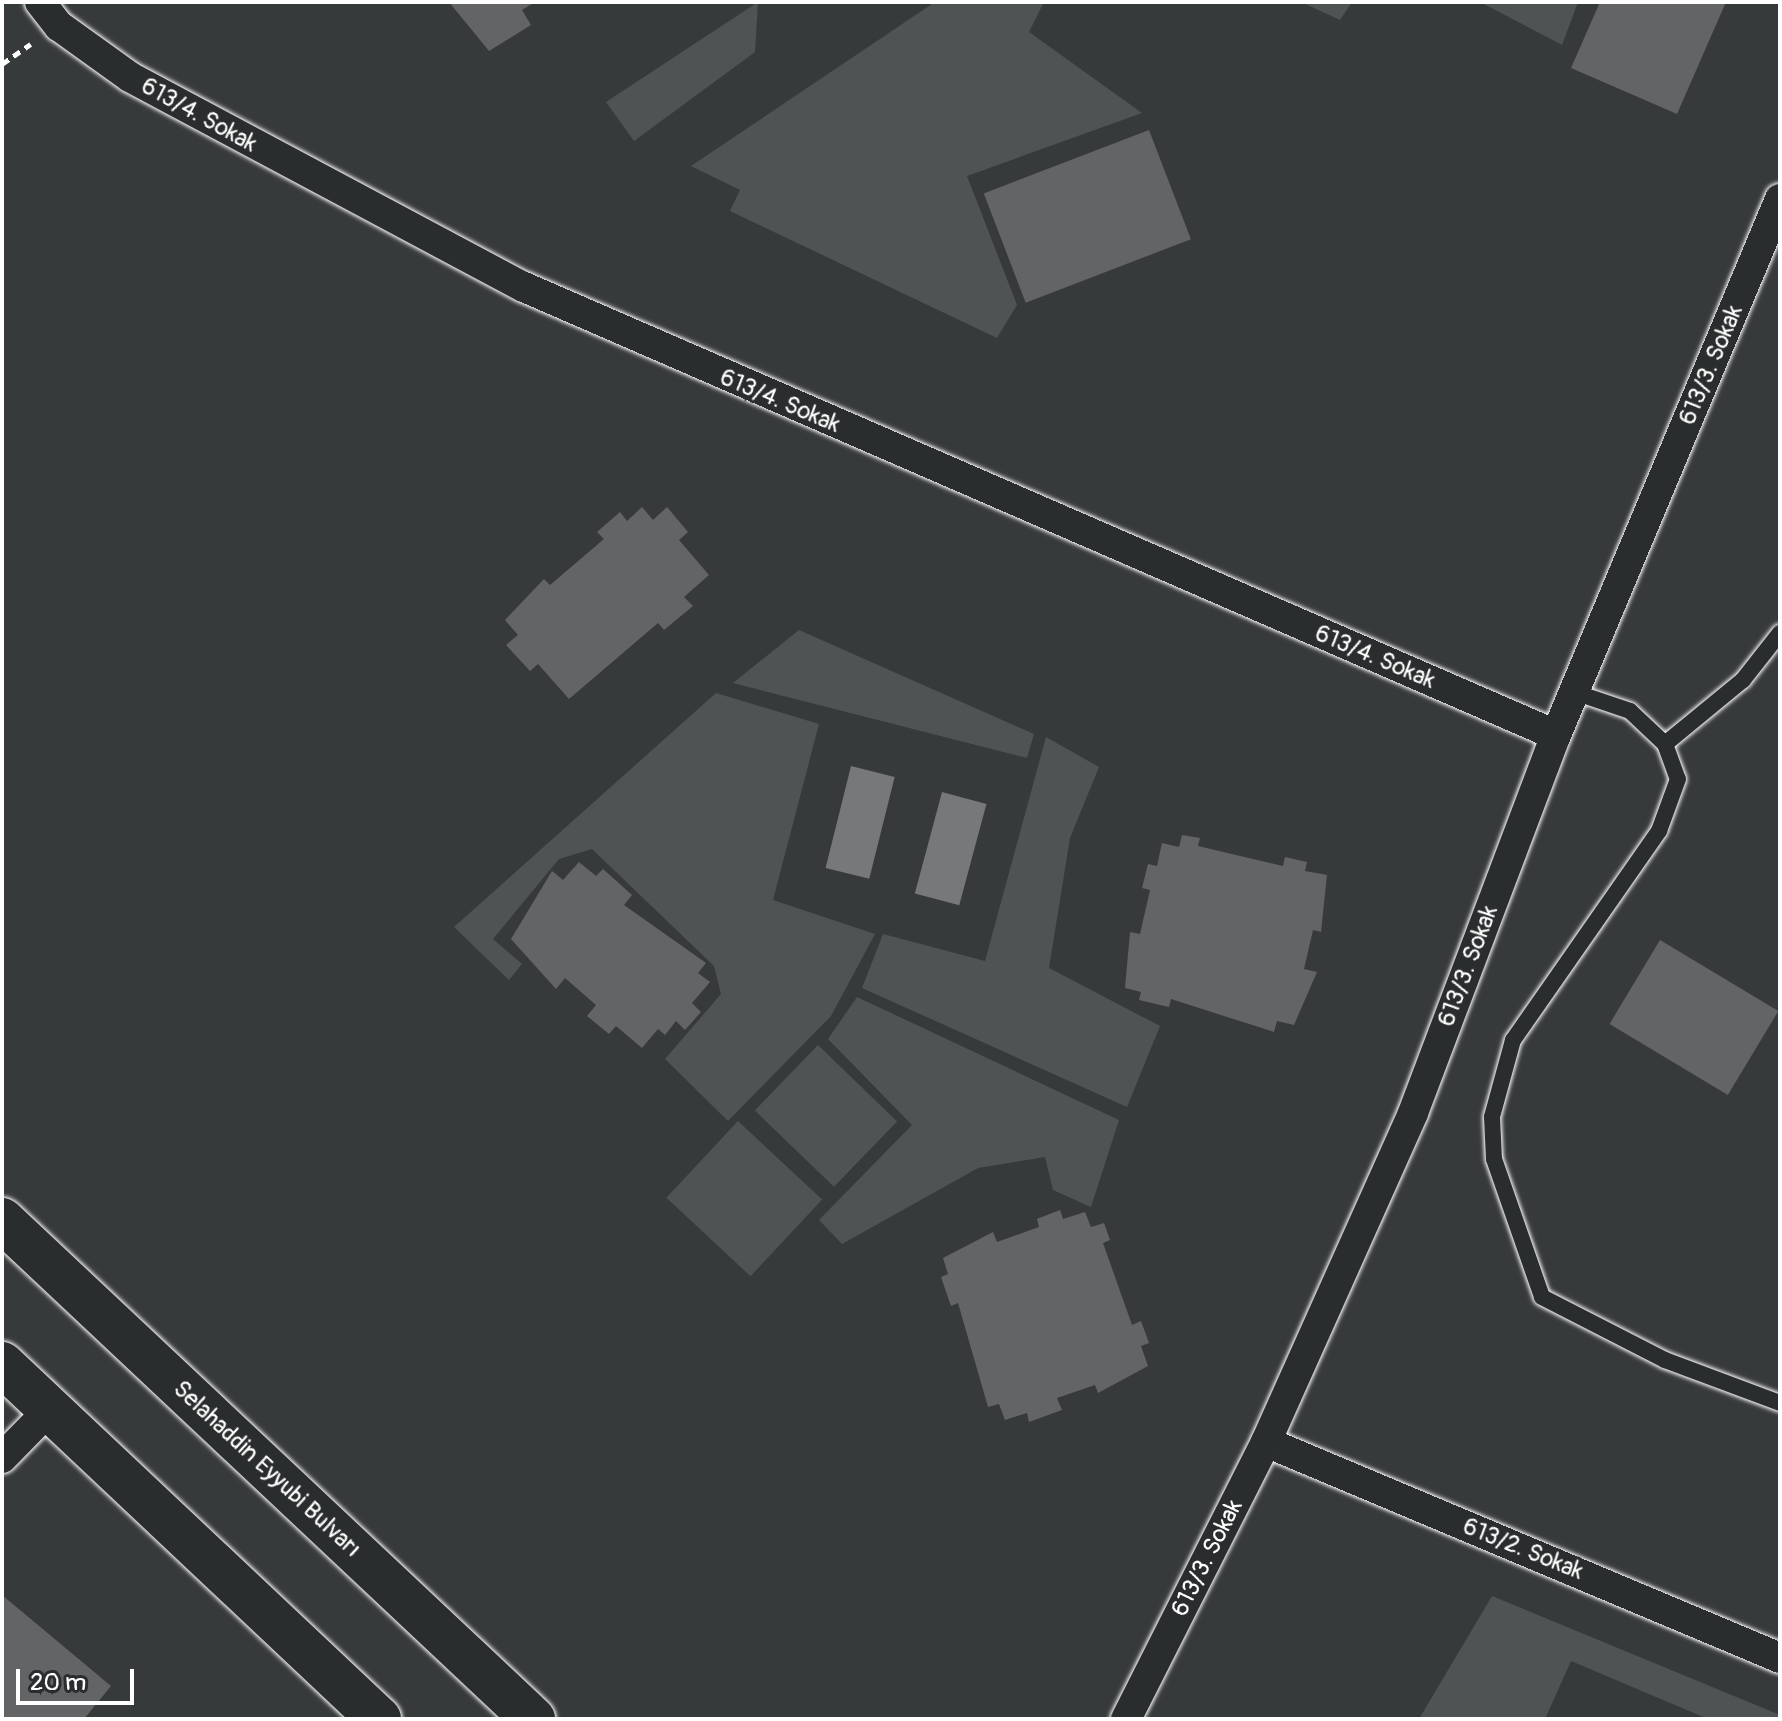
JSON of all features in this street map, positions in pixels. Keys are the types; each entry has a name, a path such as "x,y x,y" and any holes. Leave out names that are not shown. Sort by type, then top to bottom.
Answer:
{"main road":[{"name":"Selahaddin Eyyubi Bulvarı","path":"2,1220 533,1719"},
{"path":"2,1364 53,1406 379,1719"}],"street":[{"name":"613/4. Sokak","path":"40,2 59,26 130,77 483,267 1556,735"},
{"name":"613/3. Sokak","path":"1126,1719 1266,1442 1413,1113 1556,735 1780,199"},
{"path":"2,1458 53,1406"},
{"name":"613/2. Sokak","path":"1266,1442 1780,1658"}],"lane":[{"path":"1665,744 1743,680 1780,633"},
{"path":"1574,692 1630,711 1665,744 1678,779 1659,831 1513,1040 1492,1117 1494,1159 1542,1297 1665,1360 1780,1403"}],"shaded area":[{"path":"758,2 755,52 634,141 606,102"},
{"path":"935,2 1044,2 1029,32 1142,113 967,176 1017,305 997,338 730,211 740,190 691,166"},
{"path":"1301,2 1352,2 1340,20"},
{"path":"1480,2 1578,2 1562,45"},
{"path":"799,630 1034,734 1027,758 733,683"},
{"path":"716,693 819,724 773,900 875,934 831,1016 728,1121 665,1059 721,994 714,966 592,849 559,859 493,939 522,964 509,980 454,927"},
{"path":"1046,737 1099,767 1070,838 1049,968 1160,1026 1127,1107 862,988 883,934 985,961"},
{"path":"851,766 895,777 869,879 826,868"},
{"path":"942,792 986,804 959,905 915,893"},
{"path":"857,997 1119,1120 1091,1207 1053,1190 1045,1157 978,1168 842,1244 819,1220 912,1125 828,1039"},
{"path":"818,1045 897,1121 834,1187 755,1110"},
{"path":"738,1121 822,1199 750,1276 666,1198"},
{"path":"1492,1596 1780,1715 1780,1719 1708,1719 1571,1661 1545,1719 1419,1719"}],"building":[{"path":"449,2 535,2 522,10 531,25 489,51"},
{"path":"1600,2 1726,2 1677,114 1571,68"},
{"path":"1149,130 1191,239 1026,303 984,193"},
{"path":"642,507 653,520 667,507 688,532 679,540 709,575 684,597 693,606 664,630 658,623 569,699 538,664 530,671 506,645 518,635 505,620 544,579 550,585 604,539 597,532 620,512 627,521"},
{"path":"1182,835 1200,838 1198,846 1283,866 1285,857 1307,862 1305,871 1327,875 1321,932 1313,930 1304,969 1317,972 1294,1025 1277,1021 1274,1032 1171,999 1169,1007 1139,1000 1141,992 1125,988 1130,932 1140,934 1150,890 1142,888 1148,864 1157,866 1162,843 1179,847"},
{"path":"579,862 596,876 603,869 632,895 624,905 706,963 698,973 710,982 692,1003 701,1012 685,1030 676,1021 665,1035 658,1029 642,1048 616,1026 609,1034 587,1016 596,1005 565,978 556,989 511,939 552,871 563,880"},
{"path":"1660,940 1778,1011 1728,1095 1610,1024"},
{"path":"1060,1210 1063,1219 1085,1212 1091,1227 1104,1223 1110,1240 1103,1243 1132,1325 1141,1321 1149,1343 1141,1346 1148,1366 1098,1393 1095,1385 1057,1398 1062,1410 1029,1422 1027,1413 1005,1420 999,1404 988,1407 958,1303 951,1306 941,1277 948,1274 943,1258 993,1232 997,1242 1039,1227 1037,1219"},
{"path":"2,1595 111,1686 84,1719 2,1719"}]}
